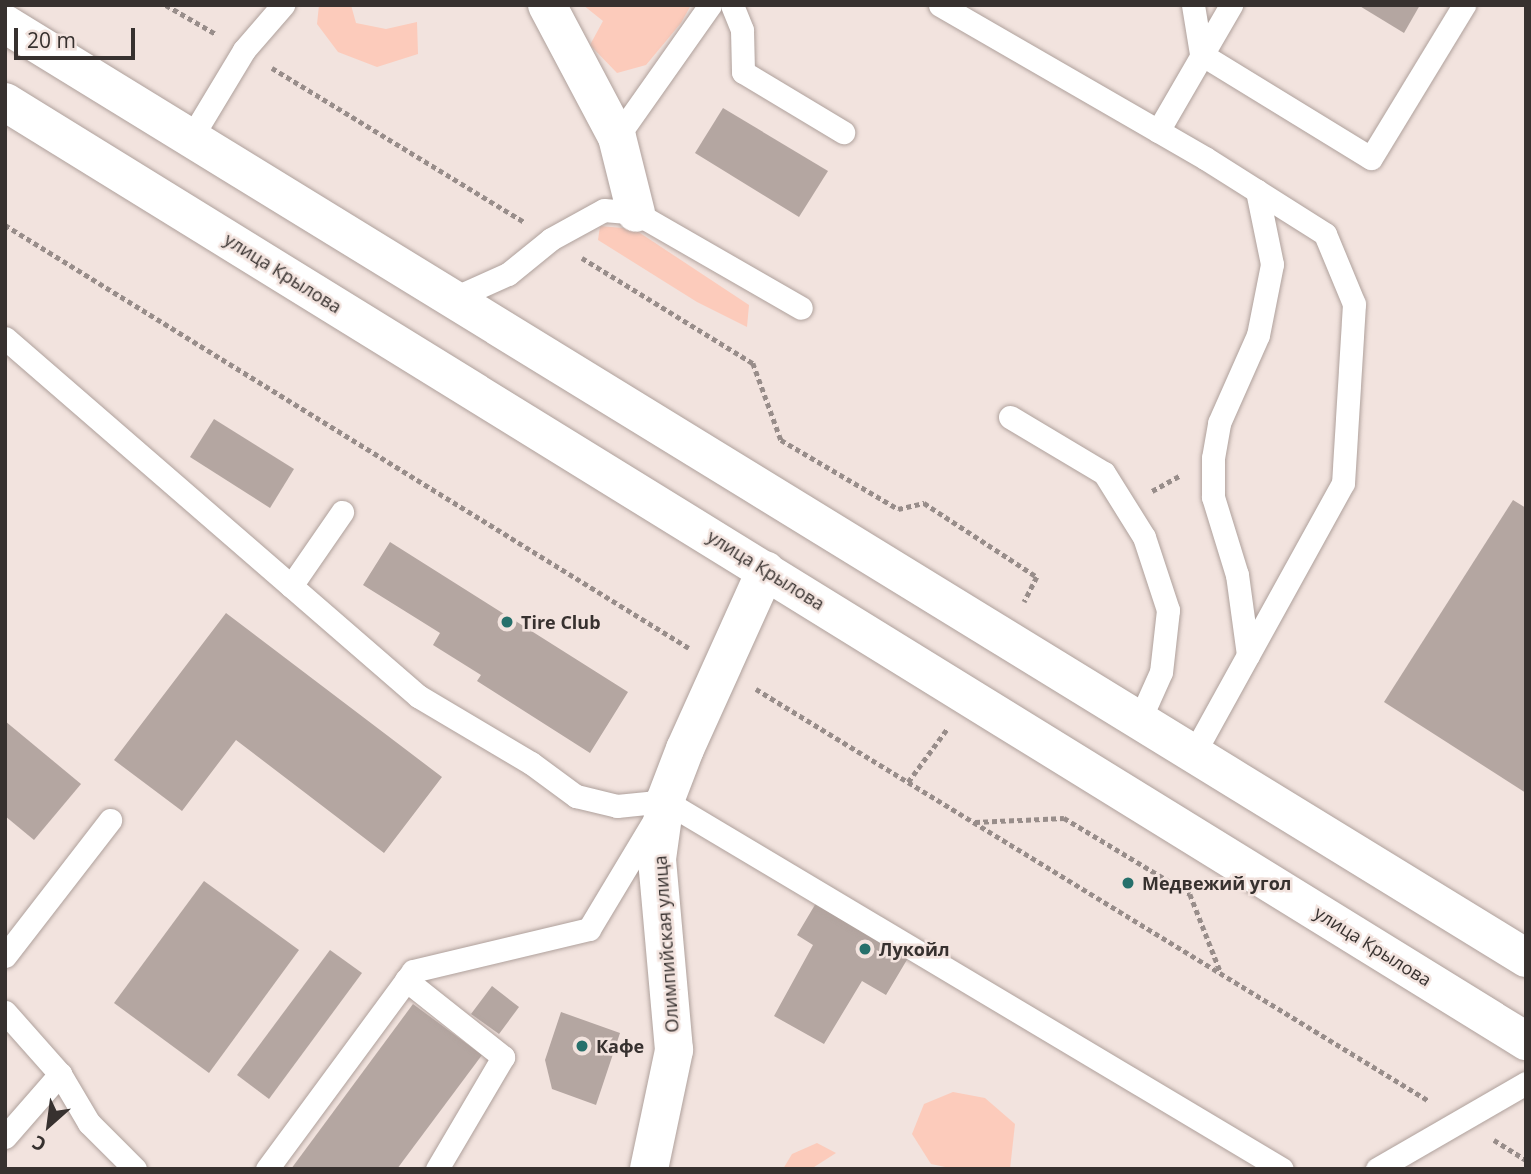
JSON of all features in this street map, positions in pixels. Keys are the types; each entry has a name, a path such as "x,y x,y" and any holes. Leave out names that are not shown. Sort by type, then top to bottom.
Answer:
{"main road":[{"path":"547,5 617,137 636,213"},
{"path":"5,24 1526,958"},
{"name":"улица Крылова","path":"5,102 1526,1041"},
{"name":"Олимпийская улица","path":"649,1169 674,1050 657,859 665,801 766,570"}],"lane":[{"path":"191,138 244,50 283,5"},
{"path":"617,137 710,5"},
{"path":"732,5 742,30 743,72 843,132"},
{"path":"940,5 1158,131 1325,234 1354,304 1343,483 1194,753"},
{"path":"1193,5 1201,54 1371,158 1464,5"},
{"path":"1158,131 1231,5"},
{"path":"1248,655 1237,575 1213,497 1213,458 1219,423 1258,335 1272,264 1257,191"},
{"path":"452,299 509,274 551,239 604,210 636,213 801,308"},
{"path":"5,338 418,696 531,763 576,796 617,806 665,801 1282,1169"},
{"path":"1010,417 1104,473 1144,537 1168,610 1161,673 1140,719"},
{"path":"291,586 342,512"},
{"path":"267,1169 413,971 589,929 665,801"},
{"path":"5,956 110,820"},
{"path":"406,980 503,1057 437,1169"},
{"path":"5,1012 60,1074 89,1123 135,1169"},
{"path":"5,1137 60,1074"},
{"path":"1377,1169 1526,1083"}],"path":[{"path":"166,5 244,50 753,363 781,440 898,509 924,503 1037,577"},
{"path":"5,225 1526,1160"},
{"path":"1124,505 1213,458"},
{"path":"974,822 1064,818 1190,894 1221,974"}],"shaded area":[{"path":"319,5 351,5 356,23 386,29 417,22 418,54 377,67 338,52 317,24"},
{"path":"583,5 691,5 681,23 646,65 617,73 590,45 603,21"},
{"path":"600,226 634,229 749,305 747,327 697,302 598,240"},
{"path":"953,1092 985,1098 1015,1124 1010,1169 955,1169 931,1164 912,1134 924,1104"},
{"path":"817,1143 836,1153 811,1169 783,1169 792,1154"}],"building":[{"path":"1358,5 1420,5 1404,33"},
{"path":"723,108 828,171 799,217 695,153"},
{"path":"214,419 294,469 270,508 190,457"},
{"path":"1513,500 1526,508 1526,793 1384,702"},
{"path":"390,542 628,692 590,753 477,681 481,675 433,645 440,633 363,585"},
{"path":"226,613 442,777 384,853 236,740 182,811 114,760"},
{"path":"5,721 81,784 34,840 5,816"},
{"path":"204,881 299,950 209,1073 114,1003"},
{"path":"822,893 914,948 886,995 862,981 824,1044 774,1016 813,945 797,935"},
{"path":"330,950 362,973 269,1099 237,1075"},
{"path":"492,986 519,1007 499,1034 471,1014"},
{"path":"413,1004 482,1055 397,1169 291,1169"},
{"name":"Кафе","path":"561,1012 620,1033 596,1105 552,1089 545,1060"}],"place":[{"name":"Tire Club","path":"507,622"},
{"name":"Медвежий угол","path":"1128,883"},
{"name":"Лукойл","path":"865,949"},
{"name":"Кафе","path":"582,1046"}]}
